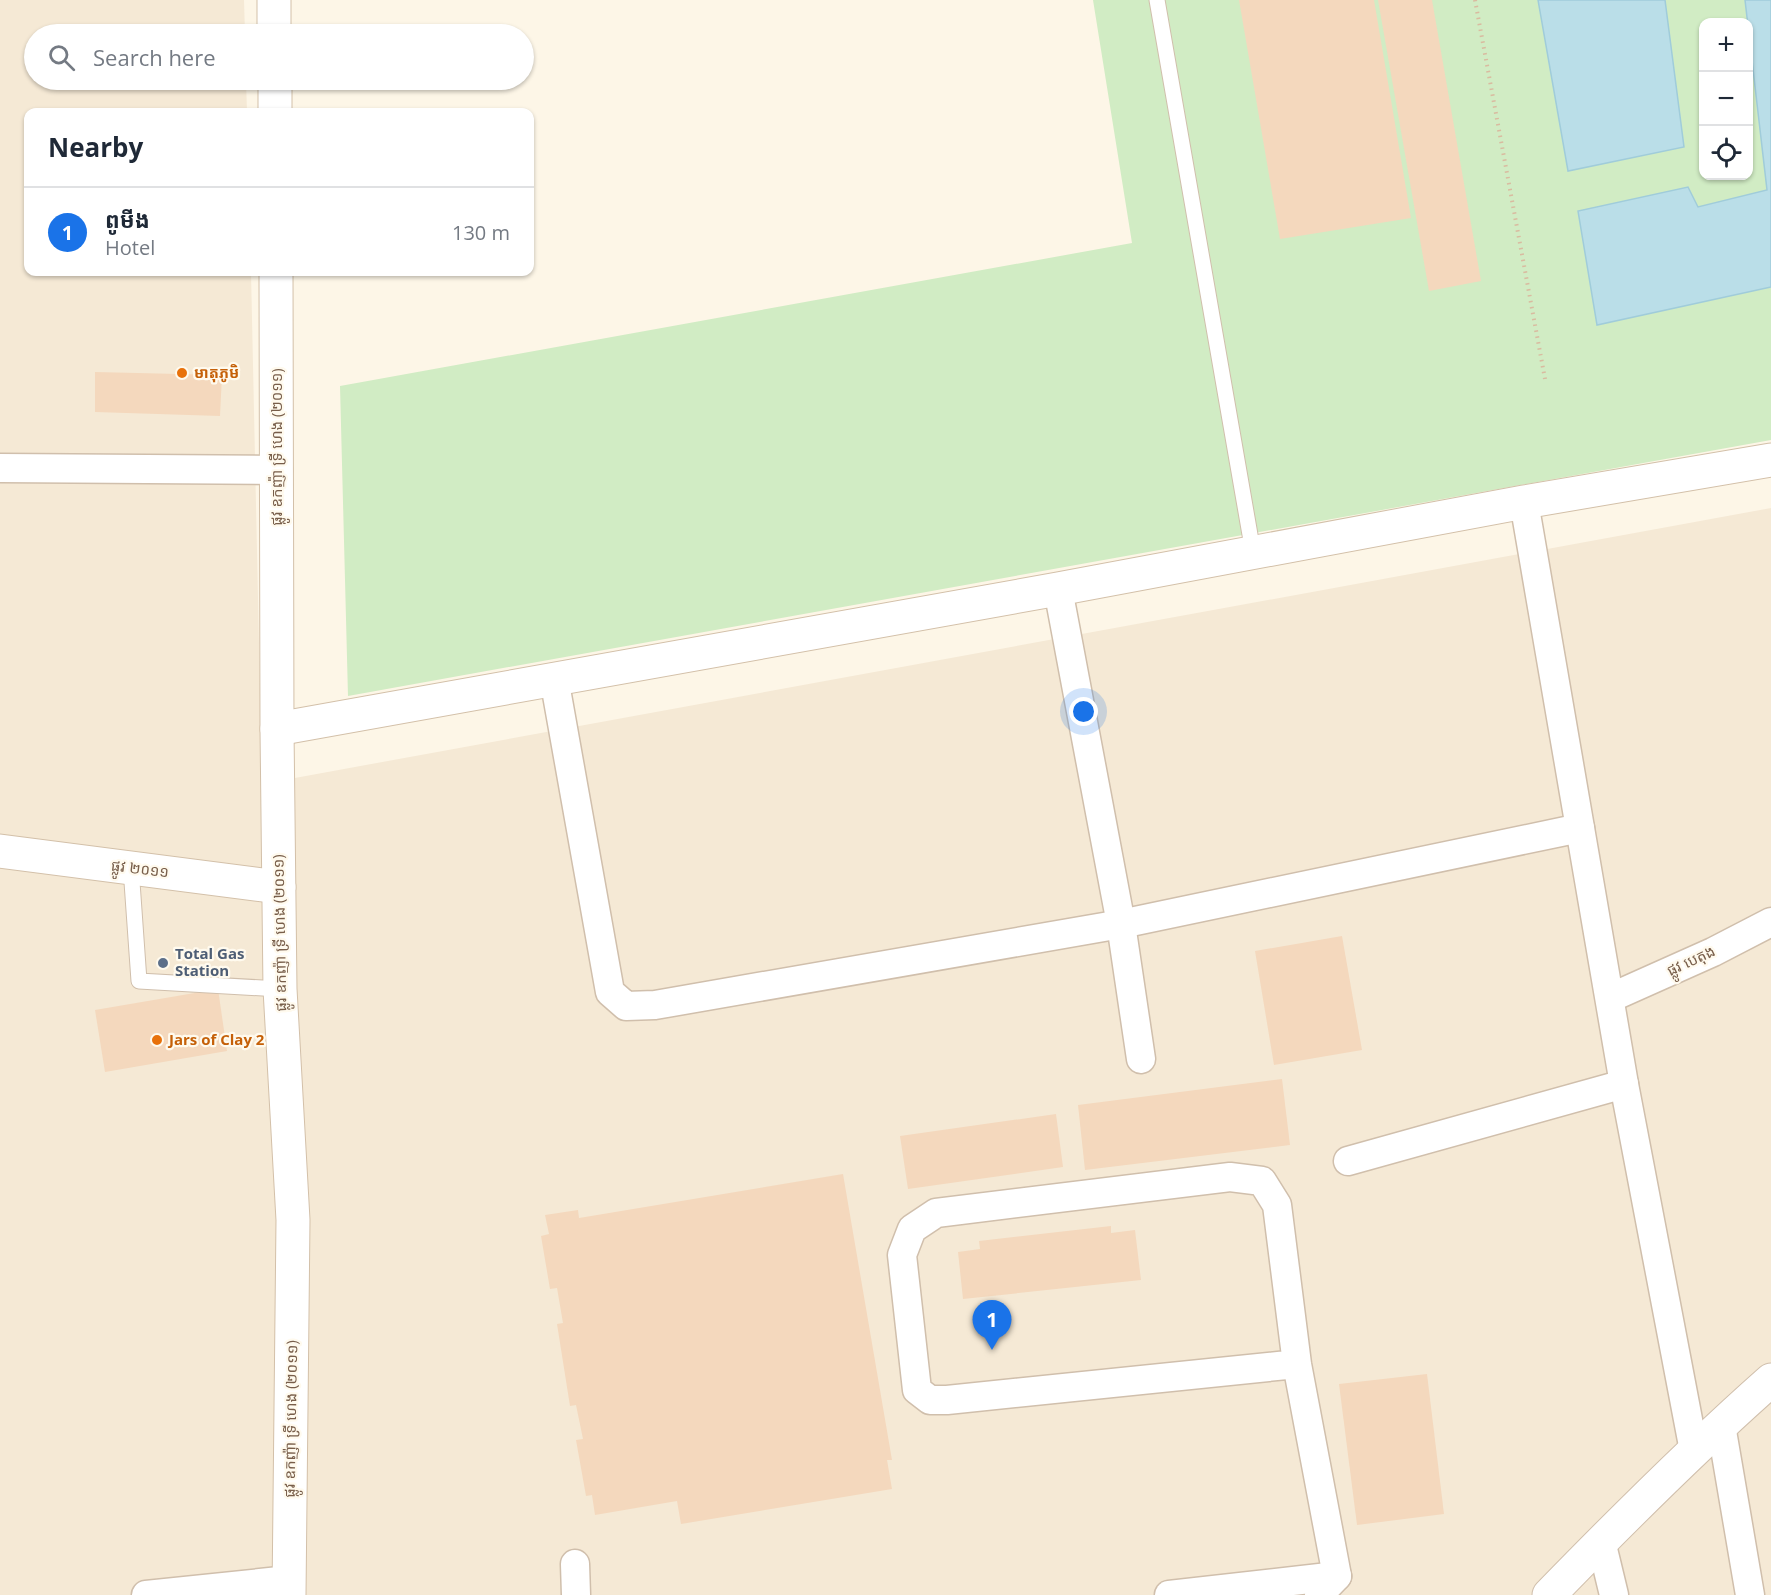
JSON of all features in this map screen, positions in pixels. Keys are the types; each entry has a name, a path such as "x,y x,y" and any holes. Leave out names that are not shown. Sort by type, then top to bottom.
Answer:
{"main road":[{"path":"274,0 274,24"},
{"path":"275,90 275,108"},
{"name":"ផ្លូវ ឧកញ៉ា ទ្រី ហេង (២០១១)","path":"276,276 280,990 293,1220 289,1588"},
{"path":"277,729 1058,589 1524,502 1771,460"},
{"name":"ផ្លូវ ២០១១","path":"0,851 279,887"},
{"path":"1549,1595 1720,1425 1771,1380"}],"street":[{"path":"0,468 278,470"},
{"path":"1524,502 1624,1084 1694,1451"},
{"path":"1058,589 1120,924 1141,1059"},
{"path":"554,678 610,992 626,1006 655,1005 1120,924 1580,828"},
{"name":"ផ្លូវ បេតុង","path":"1610,998 1713,952 1771,922"},
{"path":"1348,1161 1624,1084"},
{"path":"1169,1595 1328,1585 1277,1205 1262,1181 1230,1177 936,1213 912,1229 902,1255 917,1390 930,1400 1297,1364"},
{"path":"1720,1425 1750,1595"},
{"path":"1601,1541 1614,1595"},
{"path":"575,1564 576,1595"},
{"path":"146,1595 289,1588"}],"lane":[{"path":"1157,0 1253,552"},
{"path":"131,868 139,981 280,990"}],"path":[{"path":"1475,0 1545,379"}],"shaded area":[{"path":"0,0 244,0 245,24 24,24 24,90 246,90 247,108 24,108 24,276 251,276 262,784 1771,508 1771,1595 0,1595"}],"green space":[{"path":"1093,0 1771,0 1771,440 348,696 340,386 1132,243"}],"water":[{"path":"1538,0 1665,0 1684,147 1568,171"},
{"path":"1745,0 1771,0 1771,287 1597,325 1578,211 1688,187 1698,207 1767,190 1753,69 1753,18 1747,18"}],"building":[{"path":"1239,0 1374,0 1411,218 1280,239"},
{"path":"1378,0 1432,0 1481,281 1429,291"},
{"path":"95,372 222,375 220,416 95,412"},
{"path":"1342,936 1362,1050 1274,1065 1255,951"},
{"path":"218,989 227,1051 105,1072 95,1010"},
{"path":"1282,1079 1290,1145 1085,1170 1078,1105"},
{"path":"1056,1114 1063,1167 908,1189 900,1136"},
{"path":"843,1174 892,1460 887,1460 892,1489 681,1524 677,1501 595,1515 592,1495 586,1496 576,1440 583,1439 576,1405 570,1406 557,1324 563,1323 557,1288 550,1289 541,1236 549,1234 545,1215 578,1210 579,1218"},
{"path":"1111,1226 1111,1233 1135,1230 1141,1280 963,1299 958,1252 980,1249 979,1241"},
{"path":"1427,1374 1444,1514 1357,1525 1339,1384"}],"place":[{"name":"មាតុភូមិ","path":"182,373"},
{"name":"Total Gas Station","path":"163,963"},
{"name":"Jars of Clay 2","path":"157,1040"},
{"name":"ពូមីង","path":"992,1350"}]}
